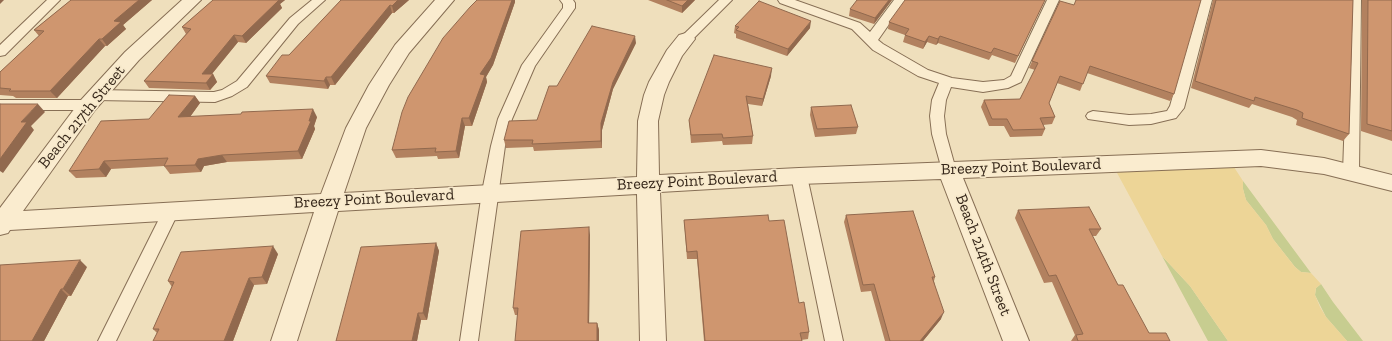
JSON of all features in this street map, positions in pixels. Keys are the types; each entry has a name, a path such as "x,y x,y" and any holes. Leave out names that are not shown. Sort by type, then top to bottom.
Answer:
{"street":[{"name":"Beach 217th Street","path":"1,222 92,100 132,56 192,0"},
{"path":"284,341 329,202 356,128 379,85 402,48 421,24 444,0"},
{"path":"653,341 648,184 648,121 654,95 664,71 674,54 686,39"},
{"name":"Breezy Point Boulevard","path":"1,222 490,192 799,176 1260,158 1351,172 1392,183"},
{"name":"Beach 214th Street","path":"949,170 1016,341"}],"lane":[{"path":"0,52 54,0"},
{"path":"0,105 215,96 227,93 242,84 294,21 319,0"},
{"path":"469,341 490,192 498,146 505,119 529,65 569,8 569,3 566,0"},
{"path":"686,39 726,0"},
{"path":"784,0 856,26 878,47 923,73 947,81 966,85 998,86 1008,84 1016,79 1054,0"},
{"path":"871,40 900,0"},
{"path":"1093,116 1129,120 1152,119 1171,115 1176,108 1206,0"},
{"path":"1351,172 1355,0"},
{"path":"947,81 939,100 937,116 939,134 949,170"},
{"path":"799,176 834,341"},
{"path":"107,341 172,211"}],"green space":[{"path":"1243,181 1311,273 1301,272 1295,267 1273,239 1266,225 1246,200 1243,189"},
{"path":"1162,256 1190,286 1228,341 1208,341"},
{"path":"1321,284 1363,341 1347,341 1326,317 1315,295 1316,288"}],"sand":[{"path":"1232,164 1243,181 1243,189 1246,200 1266,225 1273,239 1295,267 1301,272 1311,273 1321,284 1316,288 1315,295 1320,307 1326,317 1347,341 1228,341 1190,286 1162,256 1116,171"}],"building":[{"path":"71,0 139,0 114,21 121,22 102,39 99,39 50,91 9,91 11,89 0,88 0,72 44,31 34,30"},
{"path":"213,0 279,0 242,36 234,35 202,74 213,74 206,83 144,81 191,29 182,27"},
{"path":"341,0 398,0 392,6 390,5 331,77 326,77 324,81 266,76 282,55 289,55"},
{"path":"477,0 512,0 491,58 480,74 485,75 469,118 462,118 456,151 435,152 436,148 392,150 402,112 408,97 443,38"},
{"path":"667,0 688,0 682,6"},
{"path":"857,0 889,0 875,18 850,9"},
{"path":"905,0 1045,0 1018,56 994,48 991,53 940,36 938,39 929,36 925,42 905,35 909,29 889,22"},
{"path":"1076,0 1201,0 1174,94 1090,66 1083,84 1060,76 1049,103 1055,117 1040,118 1045,129 1013,130 1007,119 992,119 984,100 1020,99 1038,63 1032,61 1060,1 1074,5"},
{"path":"1216,0 1353,0 1349,134 1302,118 1303,113 1297,110 1255,97 1254,101 1195,81"},
{"path":"1368,0 1392,0 1392,131 1367,124"},
{"path":"759,1 811,21 788,49 736,30 739,27 735,26"},
{"path":"592,26 635,36 613,82 601,123 601,141 532,144 533,140 504,140 509,121 537,120 549,86 557,86"},
{"path":"714,55 772,68 763,99 746,96 753,136 723,138 722,134 691,135 689,120"},
{"path":"169,95 195,96 178,117 241,114 242,112 313,109 309,121 311,121 298,151 222,155 198,159 195,165 164,166 168,158 104,161 99,169 69,171 101,121 149,119"},
{"path":"0,104 38,104 21,122 27,122 0,159"},
{"path":"851,105 858,127 817,129 811,107"},
{"path":"1089,207 1101,229 1089,229 1118,285 1123,285 1149,333 1166,333 1170,341 1078,341 1076,335 1083,334 1056,275 1049,276 1018,210"},
{"path":"913,211 935,277 932,277 944,312 920,341 890,341 874,284 863,285 846,215"},
{"path":"768,215 769,221 784,220 799,303 804,302 809,332 800,333 802,341 705,341 697,251 687,252 684,220"},
{"path":"589,227 588,323 597,323 597,341 515,341 518,308 513,308 521,231"},
{"path":"436,243 423,313 418,313 412,341 336,341 361,247"},
{"path":"273,246 262,277 249,278 224,341 153,341 159,329 153,329 174,282 168,281 181,252"},
{"path":"80,260 63,289 61,289 32,341 0,341 0,265"}]}
